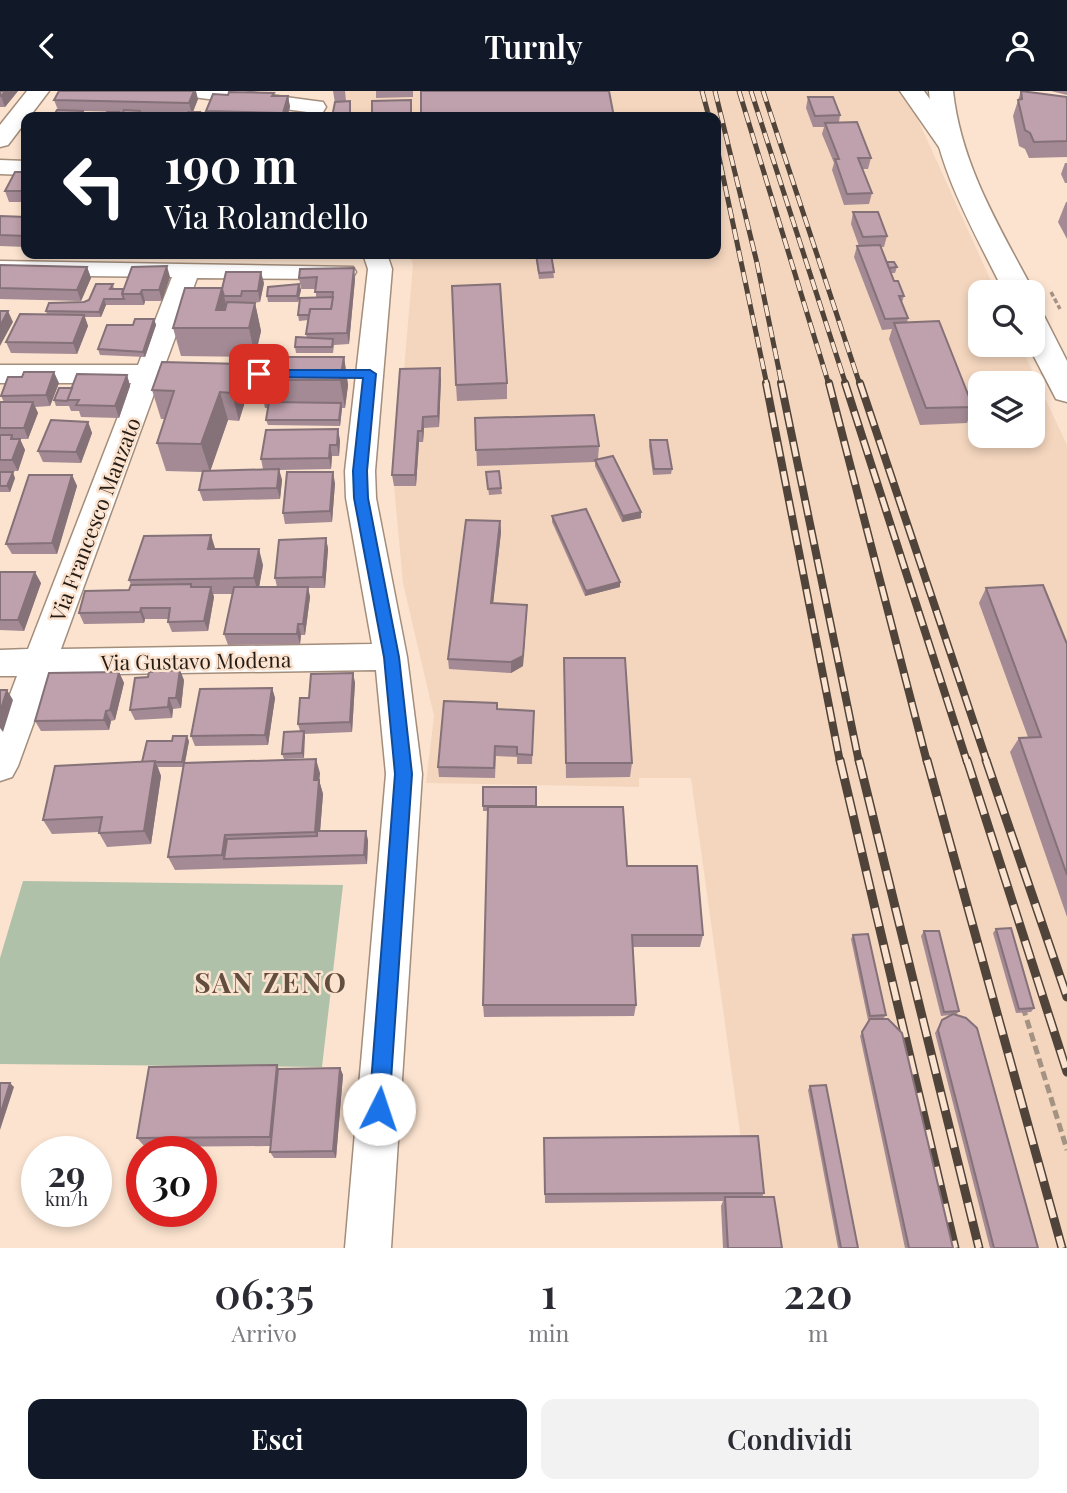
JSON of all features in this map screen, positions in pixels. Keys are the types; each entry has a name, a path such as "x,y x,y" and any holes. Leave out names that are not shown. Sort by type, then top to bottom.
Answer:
{"main road":[{"path":"912,91 950,145 1012,280"},
{"path":"941,91 943,116 950,145"},
{"path":"1045,347 1067,392"}],"street":[{"path":"22,112 38,91"},
{"path":"194,91 316,105"},
{"path":"0,140 21,113"},
{"path":"0,167 21,167"},
{"path":"0,268 368,272 377,262"},
{"path":"368,1248 404,774 391,657 361,498 347,374 377,262"},
{"name":"Via Francesco Manzato","path":"0,766 187,271"},
{"path":"0,374 347,374"},
{"name":"Via Gustavo Modena","path":"0,663 391,657"}],"path":[{"path":"1021,1001 1067,1150"}],"shaded area":[{"path":"337,91 905,91 991,280 968,280 968,357 1026,357 1032,371 968,371 968,448 1045,448 1045,398 1067,445 1067,1248 756,1248 691,778 639,778 639,787 426,783 434,716 403,583 394,486 411,259 721,259 721,112 335,112"}],"green space":[{"path":"23,881 343,885 322,1067 0,1064 0,958"}],"building":[{"path":"59,91 194,91 189,103 54,100"},
{"path":"421,91 609,91 613,112 421,112"},
{"path":"1021,91 1067,97 1067,141 1034,142 1030,133 1025,130 1018,100 1022,99"},
{"path":"229,92 288,96 283,112 206,111 213,94 228,95"},
{"path":"808,97 833,97 840,115 815,116"},
{"path":"411,100 411,112 372,112 372,101"},
{"path":"350,101 350,112 333,112 335,102"},
{"path":"57,110 83,111 82,112 56,112"},
{"path":"857,122 871,158 858,158 872,193 847,194 835,159 839,159 825,123"},
{"path":"15,172 21,172 21,191 5,191"},
{"path":"853,212 878,212 887,236 863,237"},
{"path":"0,216 21,217 21,236 0,235"},
{"path":"880,245 894,281 898,281 904,296 899,296 908,318 885,319 857,246"},
{"path":"537,259 552,259 554,272 539,273"},
{"path":"887,262 894,262 897,267 889,268"},
{"path":"0,265 87,267 77,290 0,288"},
{"path":"167,266 159,290 122,294 132,267"},
{"path":"354,268 347,333 306,334 310,309 331,309 333,292 315,292 317,277 299,278 300,269"},
{"path":"226,272 261,272 258,291 242,291 241,296 224,296 222,289"},
{"path":"96,284 113,284 110,289 123,289 124,299 104,299 99,312 46,311 49,303 89,300"},
{"path":"299,284 297,296 267,296 268,287"},
{"path":"500,284 507,383 456,385 452,286"},
{"path":"185,288 222,288 216,310 225,310 227,302 255,303 249,328 173,328"},
{"path":"333,297 331,309 310,309 309,315 298,315 300,298"},
{"path":"0,311 8,311 0,326"},
{"path":"20,314 84,315 73,343 6,342"},
{"path":"135,319 154,319 143,352 98,349 107,325 133,325"},
{"path":"939,321 968,394 968,407 926,408 894,323"},
{"path":"296,337 333,339 332,347 295,347"},
{"path":"264,357 344,357 340,380 259,380"},
{"path":"162,362 241,364 232,393 220,392 201,444 157,443 174,391 152,390"},
{"path":"440,368 438,416 423,417 422,431 418,431 415,475 392,475 400,369"},
{"path":"24,372 54,372 46,395 1,396 8,377 22,377"},
{"path":"77,374 127,375 115,406 76,405 79,400 67,400"},
{"path":"59,388 72,388 67,401 54,400"},
{"path":"0,402 33,402 24,428 0,428"},
{"path":"269,402 341,403 339,420 266,420"},
{"path":"594,415 599,446 476,450 475,418"},
{"path":"51,420 88,422 76,452 38,451"},
{"path":"338,429 337,445 330,445 329,458 261,459 266,430"},
{"path":"0,435 12,435 11,439 20,439 12,460 0,460"},
{"path":"650,440 667,440 672,469 654,469"},
{"path":"613,456 641,512 623,516 595,460"},
{"path":"279,469 277,488 199,490 203,471"},
{"path":"499,471 501,488 488,489 486,472"},
{"path":"0,472 13,472 7,486 0,486"},
{"path":"287,472 333,472 330,511 283,513"},
{"path":"29,475 72,475 52,543 6,544"},
{"path":"586,509 620,582 586,591 552,516"},
{"path":"466,520 500,521 491,603 527,605 523,656 511,662 448,659"},
{"path":"211,535 208,549 259,549 254,578 129,580 144,536"},
{"path":"326,538 323,577 275,578 279,540"},
{"path":"0,572 35,572 18,620 0,620"},
{"path":"191,584 191,587 211,587 204,621 168,622 170,608 141,608 140,612 79,613 85,591 129,590 131,585"},
{"path":"1043,585 1067,644 1067,875 1019,738 1041,737 986,588"},
{"path":"234,587 308,587 303,624 298,624 297,634 224,634"},
{"path":"564,658 625,658 632,763 566,763"},
{"path":"180,670 176,698 169,698 168,707 130,710 135,678 148,677 149,672"},
{"path":"119,672 110,710 106,711 104,720 35,721 49,673"},
{"path":"353,673 350,722 298,724 300,698 309,698 311,674"},
{"path":"272,688 265,735 191,736 200,689"},
{"path":"0,690 7,690 0,712"},
{"path":"444,701 497,703 497,709 534,711 532,755 517,754 517,747 495,746 494,768 438,767"},
{"path":"304,731 302,753 282,754 284,732"},
{"path":"173,736 187,736 182,762 142,762 147,741 172,741"},
{"path":"316,759 314,780 319,780 315,832 225,835 222,855 168,857 184,763"},
{"path":"155,761 144,831 99,833 102,817 43,820 55,766"},
{"path":"483,787 536,787 536,806 483,806"},
{"path":"488,807 623,807 627,866 697,866 703,935 632,935 636,1005 483,1005"},
{"path":"317,831 366,831 364,855 224,859 227,839 317,836"},
{"path":"1011,928 1034,1008 1019,1009 996,929"},
{"path":"924,931 939,931 959,1011 944,1012"},
{"path":"868,934 886,1015 870,1016 853,935"},
{"path":"953,1014 966,1018 977,1028 1038,1248 994,1248 938,1030 942,1020"},
{"path":"870,1019 888,1019 902,1033 953,1248 909,1248 862,1032"},
{"path":"277,1065 270,1137 137,1136 149,1067"},
{"path":"340,1068 333,1151 270,1152 278,1069"},
{"path":"0,1083 10,1083 0,1115"},
{"path":"826,1085 858,1248 841,1248 810,1086"},
{"path":"758,1136 764,1193 545,1194 544,1138"},
{"path":"725,1197 774,1197 782,1248 728,1248"}],"railway":[{"path":"702,91 708,112"},
{"path":"715,91 720,112"},
{"path":"739,91 829,385"},
{"path":"751,91 846,385"},
{"path":"763,91 860,385"},
{"path":"721,116 757,263 782,385"},
{"path":"721,167 767,385"},
{"path":"766,383 840,762"},
{"path":"781,383 859,762"},
{"path":"829,383 927,762"},
{"path":"845,383 967,762"},
{"path":"860,383 987,762"},
{"path":"840,760 955,1248"},
{"path":"859,760 979,1248"},
{"path":"927,760 1062,1248"},
{"path":"967,760 1067,1072"},
{"path":"986,760 1067,997"}],"district":[{"name":"SAN ZENO","path":"271,981"}],"route":[{"path":"259,374 370,374 360,471 361,498 391,657 404,774 379,1109"}]}
